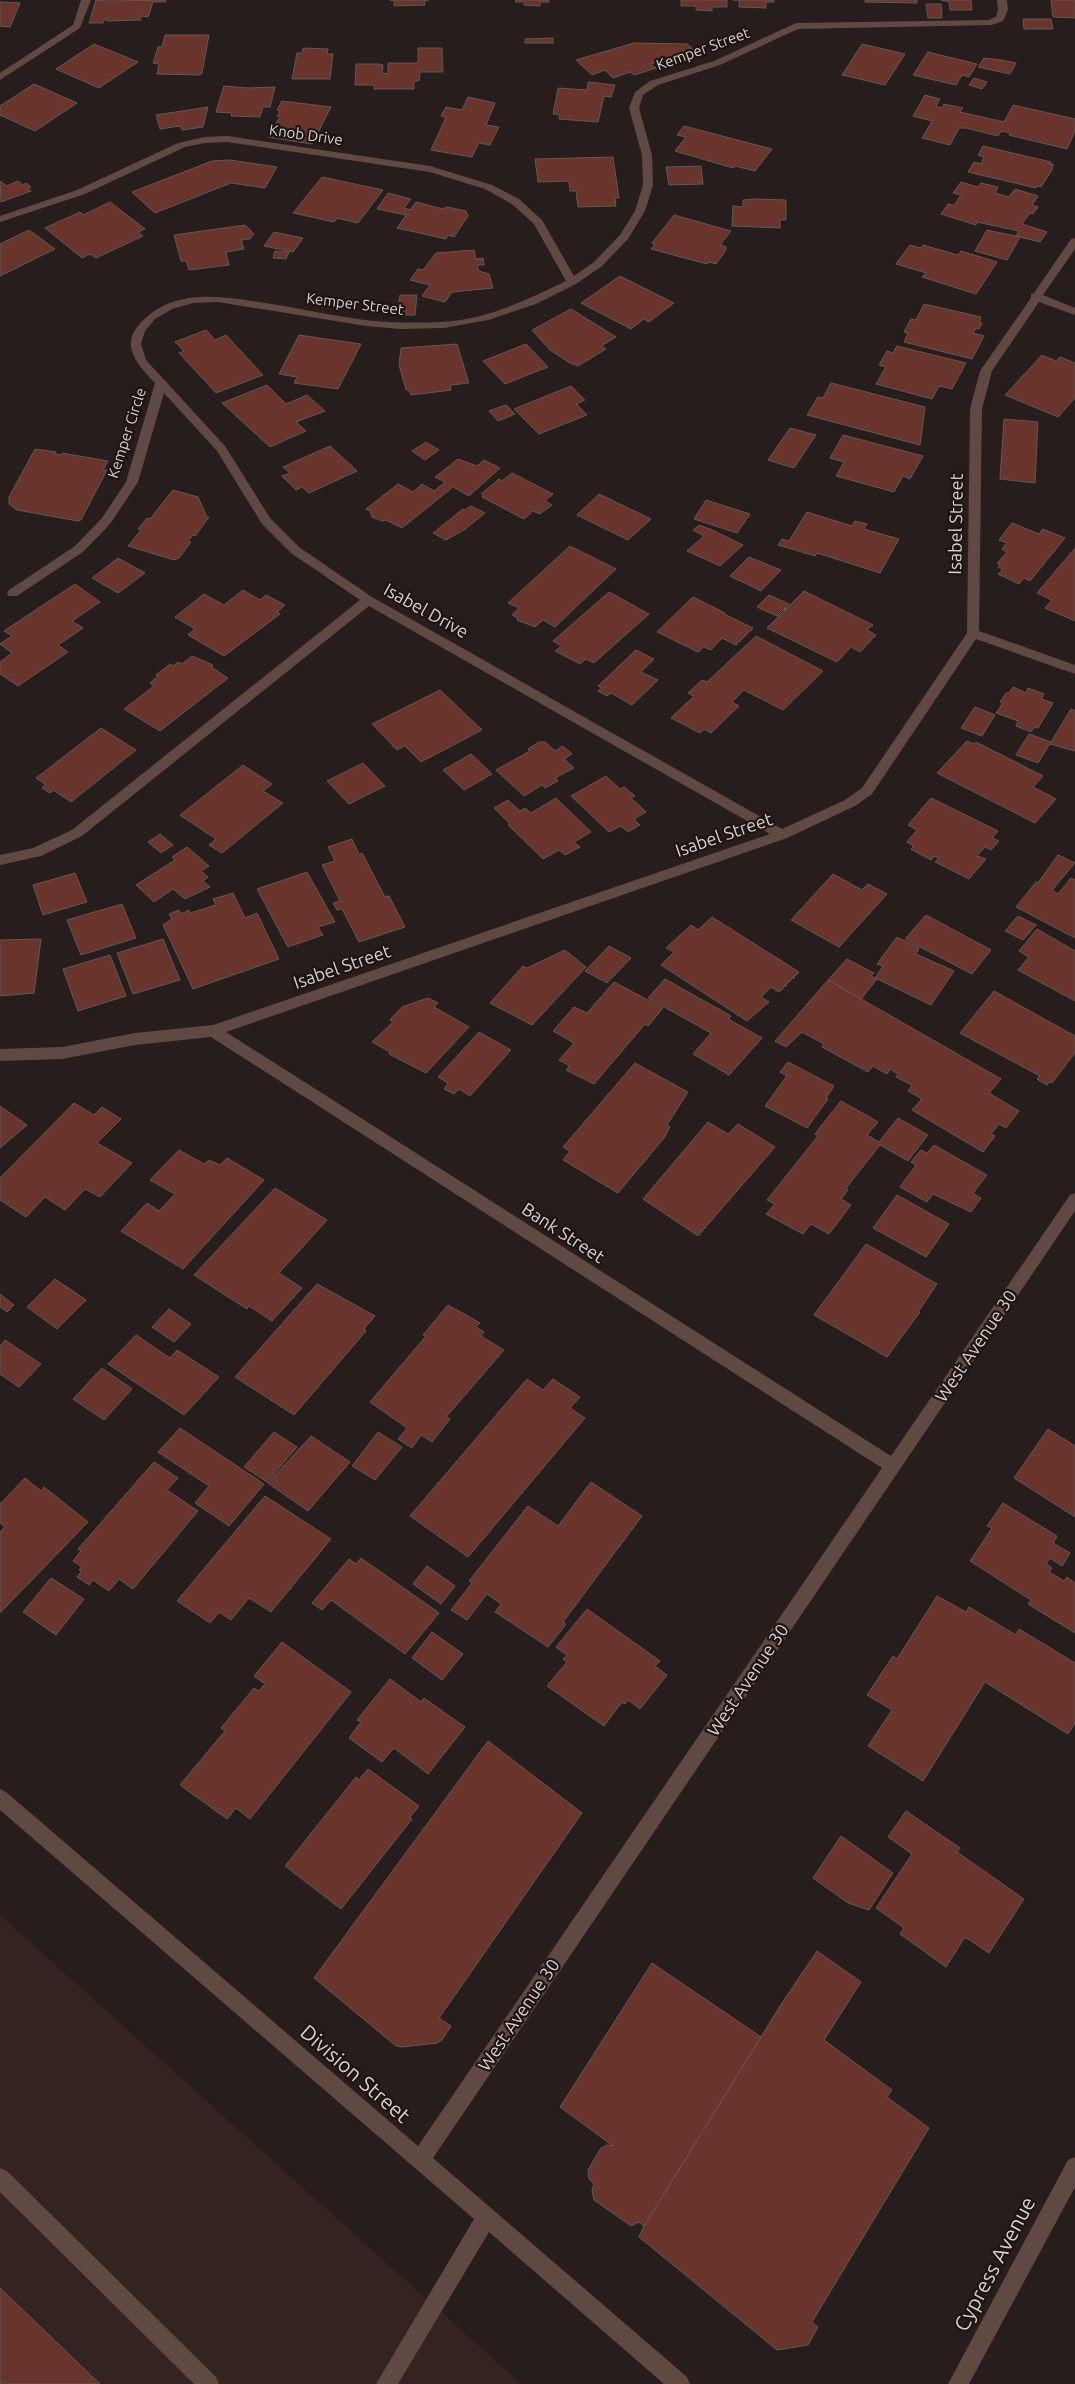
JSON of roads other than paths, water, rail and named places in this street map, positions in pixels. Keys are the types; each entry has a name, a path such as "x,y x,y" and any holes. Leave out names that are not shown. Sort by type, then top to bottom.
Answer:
{"street":[{"path":"0,77 77,26 86,0"},
{"name":"Kemper Street","path":"368,600 295,550 266,521 221,449 141,361 136,344 140,330 151,317 168,307 192,300 218,299 366,323 401,326 444,325 488,317 532,302 572,282 598,264 624,237 640,211 648,185 647,155 634,108 639,94 654,83 717,63 796,26 989,23 1000,19 1003,10 1002,0"},
{"name":"Knob Drive","path":"0,219 81,192 182,145 205,140 227,139 430,169 463,176 490,187 516,202 538,222 572,282"},
{"name":"Isabel Street","path":"0,1055 62,1053 136,1039 213,1031 782,835 850,803 867,791 973,633 976,409 986,371 1035,296 1075,240"},
{"path":"1035,296 1075,312"},
{"name":"Kemper Circle","path":"13,592 79,549 106,521 132,482 161,382"},
{"name":"Isabel Drive","path":"0,860 36,852 77,833 368,600 782,835"},
{"path":"973,633 1075,670"},
{"name":"Bank Street","path":"213,1031 894,1467"},
{"name":"West Avenue 30","path":"420,2161 1075,1199"},
{"name":"Division Street","path":"0,1798 680,2384"},
{"name":"Cypress Avenue","path":"958,2384 1075,2167"},
{"path":"0,2178 209,2384"},
{"path":"386,2384 486,2218"}]}
